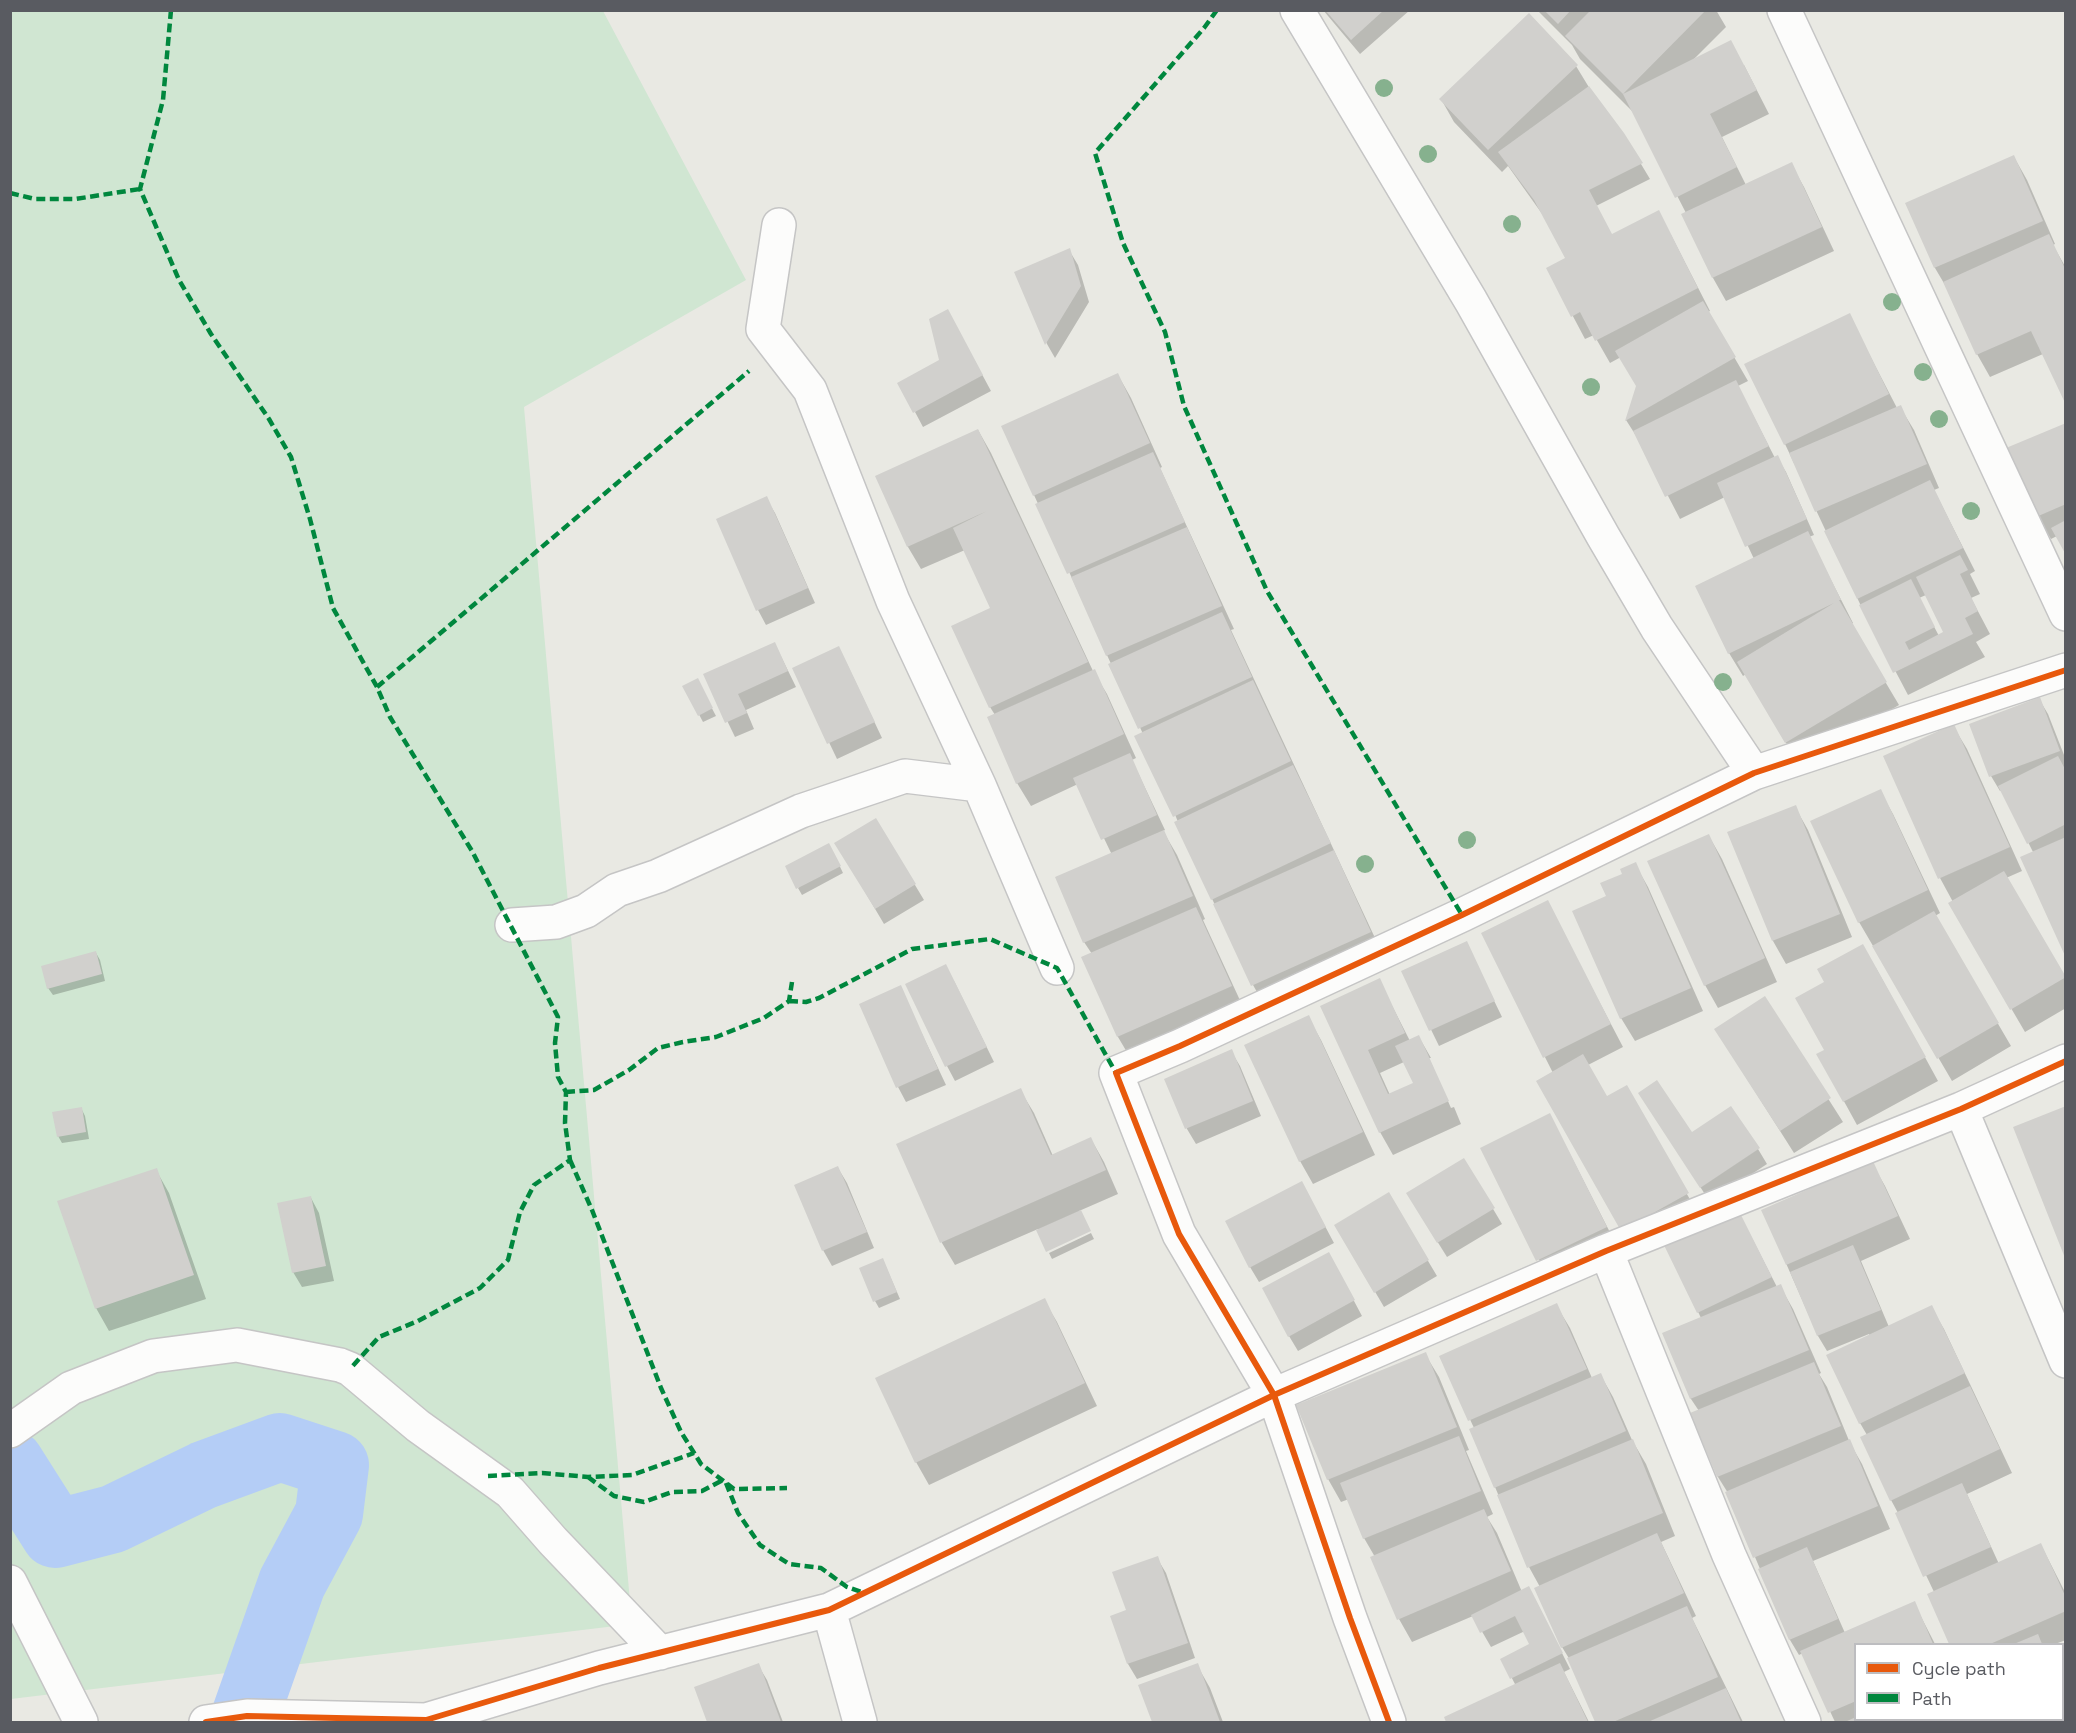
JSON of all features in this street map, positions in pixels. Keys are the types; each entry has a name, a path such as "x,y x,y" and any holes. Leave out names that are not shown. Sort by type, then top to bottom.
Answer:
{"street":[{"path":"1297,10 1472,301 1657,628 1754,773"},
{"path":"1784,10 2066,614"},
{"path":"779,225 763,329 810,390 893,601 979,785 1057,968"},
{"path":"1389,1722 1350,1618 1274,1395 1179,1234 1116,1073 1180,1046 1462,915 1754,773 2066,670"},
{"path":"512,925 556,922 586,911 617,890 683,866 801,811 905,776 979,785"},
{"path":"206,1722 247,1716 426,1720 599,1668 829,1610 1274,1395 1606,1251 1961,1109 2066,1060"},
{"path":"1961,1109 2066,1361"},
{"path":"1606,1251 1729,1555 1804,1722"},
{"path":"10,1431 71,1388 153,1356 237,1345 340,1365 350,1369 418,1426 510,1492 553,1542 660,1653"},
{"path":"10,1582 81,1722"},
{"path":"829,1610 860,1722"}],"green space":[{"path":"10,11 603,11 746,280 524,407 632,1624 11,1699"}],"building":[{"path":"1325,10 1384,10 1351,40"},
{"path":"1544,10 1571,10 1558,24"},
{"path":"1591,10 1706,10 1623,94 1565,36"},
{"path":"1529,13 1578,65 1488,150 1439,99"},
{"path":"1731,40 1757,90 1710,114 1737,167 1675,198 1623,94"},
{"path":"1589,86 1643,163 1589,190 1612,234 1659,210 1698,288 1595,341 1580,312 1571,317 1546,268 1565,258 1534,200 1498,152"},
{"path":"2014,155 2043,221 1934,268 1905,203"},
{"path":"1792,162 1822,227 1712,278 1681,214"},
{"path":"2049,234 2066,271 2066,405 2031,331 1976,355 1943,282"},
{"path":"1070,248 1081,286 1045,345 1014,272"},
{"path":"1703,301 1736,357 1625,421 1636,386 1615,351"},
{"path":"948,309 983,375 913,413 897,383 939,360 929,319"},
{"path":"1850,313 1889,394 1784,445 1744,364"},
{"path":"1118,373 1150,443 1033,496 1001,426"},
{"path":"1736,380 1769,446 1665,497 1633,431"},
{"path":"1901,405 1927,464 1815,512 1789,453"},
{"path":"2066,423 2066,504 2036,517 2006,448"},
{"path":"978,429 1088,662 989,708 951,626 990,608 953,528 987,511 907,547 875,476"},
{"path":"1153,452 1185,522 1067,574 1035,504"},
{"path":"1778,455 1807,519 1745,547 1717,483"},
{"path":"1930,480 1963,548 1857,599 1824,531"},
{"path":"767,496 808,588 756,611 716,519"},
{"path":"2066,520 2066,555 2051,528"},
{"path":"1187,527 1222,606 1106,656 1071,577"},
{"path":"1808,531 1841,600 1839,600 1887,682 1785,743 1737,662 1834,603 1728,654 1695,586"},
{"path":"1960,555 1968,570 1960,574 1978,611 1965,618 1973,634 1893,673 1859,605 1911,579 1935,627 1905,642 1909,650 1943,632 1916,577"},
{"path":"1222,612 1252,677 1138,729 1108,664"},
{"path":"775,642 788,671 738,694 747,713 725,723 703,674"},
{"path":"839,646 875,722 827,744 792,668"},
{"path":"1095,669 1124,734 1016,784 987,717"},
{"path":"698,678 713,708 698,716 682,686"},
{"path":"1253,680 1291,761 1173,817 1134,736"},
{"path":"2040,697 2060,751 1989,777 1969,724"},
{"path":"1954,724 2010,847 1938,879 1883,756"},
{"path":"1130,753 1157,815 1101,840 1073,778"},
{"path":"2058,756 2066,771 2066,824 2027,844 1998,786"},
{"path":"1293,765 1331,843 1211,900 1174,822"},
{"path":"1881,789 1928,890 1858,923 1810,821"},
{"path":"1796,805 1840,914 1772,941 1727,832"},
{"path":"876,818 916,884 875,909 834,843"},
{"path":"1164,830 1193,896 1083,943 1055,877"},
{"path":"1709,834 1765,958 1704,986 1647,861"},
{"path":"2066,837 2066,958 2020,857"},
{"path":"829,843 841,866 796,889 785,866"},
{"path":"1334,850 1371,932 1251,986 1213,904"},
{"path":"1636,862 1691,988 1620,1019 1572,911 1606,896 1600,883 1622,874 1620,869"},
{"path":"2004,871 2066,977 2010,1010 1948,903"},
{"path":"1548,900 1611,1024 1543,1058 1481,933"},
{"path":"1196,907 1232,986 1117,1037 1081,957"},
{"path":"1934,911 1999,1023 1937,1059 1872,946"},
{"path":"1467,941 1495,1001 1429,1031 1401,971"},
{"path":"1863,944 1926,1057 1843,1102 1816,1054 1824,1050 1795,998 1824,982 1817,969"},
{"path":"96,951 102,974 47,989 41,966"},
{"path":"946,964 987,1047 945,1067 905,984"},
{"path":"1380,978 1405,1033 1368,1050 1388,1094 1413,1083 1395,1046 1419,1035 1449,1101 1379,1133 1320,1006"},
{"path":"901,985 938,1069 896,1088 859,1004"},
{"path":"1765,996 1831,1098 1780,1131 1714,1029"},
{"path":"1309,1015 1363,1132 1299,1162 1244,1045"},
{"path":"1232,1049 1253,1101 1185,1129 1164,1079"},
{"path":"1583,1054 1607,1096 1627,1085 1689,1193 1621,1231 1536,1081"},
{"path":"1657,1080 1692,1132 1731,1106 1760,1148 1700,1188 1638,1093"},
{"path":"1021,1088 1051,1155 1091,1137 1106,1170 940,1243 896,1144"},
{"path":"2066,1106 2066,1258 2065,1258 2013,1127"},
{"path":"82,1107 86,1132 57,1137 52,1112"},
{"path":"1550,1113 1607,1227 1536,1261 1480,1148"},
{"path":"1464,1158 1495,1208 1437,1243 1406,1193"},
{"path":"1873,1161 1898,1216 1786,1265 1761,1210"},
{"path":"838,1166 867,1232 822,1251 794,1185"},
{"path":"157,1168 194,1275 95,1309 57,1201"},
{"path":"1302,1181 1326,1227 1249,1268 1225,1221"},
{"path":"1389,1192 1429,1260 1374,1293 1334,1225"},
{"path":"311,1196 326,1266 292,1273 277,1203"},
{"path":"1736,1205 1772,1277 1697,1313 1662,1241"},
{"path":"1081,1210 1091,1231 1046,1252 1036,1230"},
{"path":"1853,1245 1881,1310 1817,1336 1790,1272"},
{"path":"1329,1252 1355,1300 1288,1337 1262,1288"},
{"path":"883,1258 897,1292 873,1302 859,1268"},
{"path":"1781,1284 1809,1350 1690,1399 1662,1333"},
{"path":"1045,1298 1085,1383 915,1463 875,1378"},
{"path":"1557,1303 1587,1369 1468,1421 1439,1356"},
{"path":"1932,1305 1965,1373 1859,1424 1826,1355"},
{"path":"1426,1352 1457,1427 1327,1480 1296,1405"},
{"path":"1814,1362 1841,1426 1717,1477 1690,1413"},
{"path":"1601,1373 1626,1431 1494,1488 1469,1429"},
{"path":"1970,1386 2000,1449 1890,1501 1860,1437"},
{"path":"1459,1436 1481,1491 1363,1539 1340,1483"},
{"path":"1633,1439 1663,1513 1527,1568 1497,1495"},
{"path":"1850,1439 1878,1506 1753,1558 1725,1492"},
{"path":"1962,1483 1991,1547 1923,1577 1895,1513"},
{"path":"1484,1509 1511,1571 1397,1620 1370,1557"},
{"path":"1657,1533 1684,1593 1561,1648 1534,1588"},
{"path":"2041,1543 2066,1598 2066,1611 1992,1643 1949,1643 1927,1594"},
{"path":"1807,1547 1838,1619 1789,1640 1758,1569"},
{"path":"1158,1556 1188,1643 1127,1664 1110,1616 1126,1610 1112,1572"},
{"path":"1529,1586 1563,1653 1510,1679 1500,1659 1529,1644 1515,1616 1480,1633 1471,1615"},
{"path":"1915,1601 1933,1643 1854,1643 1854,1702 1828,1713 1800,1651"},
{"path":"1687,1606 1718,1677 1613,1722 1595,1722 1567,1658"},
{"path":"2038,1634 2042,1643 2016,1643"},
{"path":"759,1663 781,1722 707,1722 694,1687"},
{"path":"1198,1663 1220,1722 1152,1722 1138,1685"},
{"path":"1560,1663 1588,1722 1446,1722 1444,1717"},
{"path":"1726,1688 1741,1722 1648,1722"},
{"path":"1854,1718 1854,1721 1969,1722 1845,1722"},
{"path":"1980,1721 2032,1721 2028,1722"}],"waterway":[{"path":"10,1463 55,1534 113,1519 204,1475 280,1447 335,1465 329,1514 292,1583 243,1722"}],"marked path":[{"path":"171,10 163,100 140,189 179,280 211,334 269,419 291,457 333,608 377,687 390,717 472,851 558,1017 555,1043 558,1077 566,1092 565,1123 570,1160 534,1185 520,1212 508,1260 480,1288 418,1321 379,1337 350,1369"},
{"path":"1217,10 1095,153 1123,243 1165,332 1184,406 1267,591 1462,915"},
{"path":"10,193 35,199 75,199 140,189"},
{"path":"377,687 749,371"},
{"path":"789,1001 806,1002 819,998 912,949 990,939 1057,968 1116,1073"},
{"path":"566,1092 594,1090 629,1070 658,1048 716,1037 764,1018 789,1001 792,982"},
{"path":"570,1160 592,1210 661,1388 681,1432 701,1464 734,1489 787,1488"},
{"path":"488,1476 542,1473 588,1477 632,1475 694,1453"},
{"path":"588,1477 614,1496 644,1502 672,1492 702,1491 723,1480"},
{"path":"726,1483 738,1513 760,1545 789,1564 821,1568 847,1587 864,1593"}],"cycle path":[{"path":"1389,1722 1350,1618 1274,1395 1179,1234 1116,1073 1180,1046 1462,915 1754,773 2066,670"},
{"path":"206,1722 247,1716 426,1720 599,1668 829,1610 1274,1395 1606,1251 1961,1109 2066,1061"}]}
